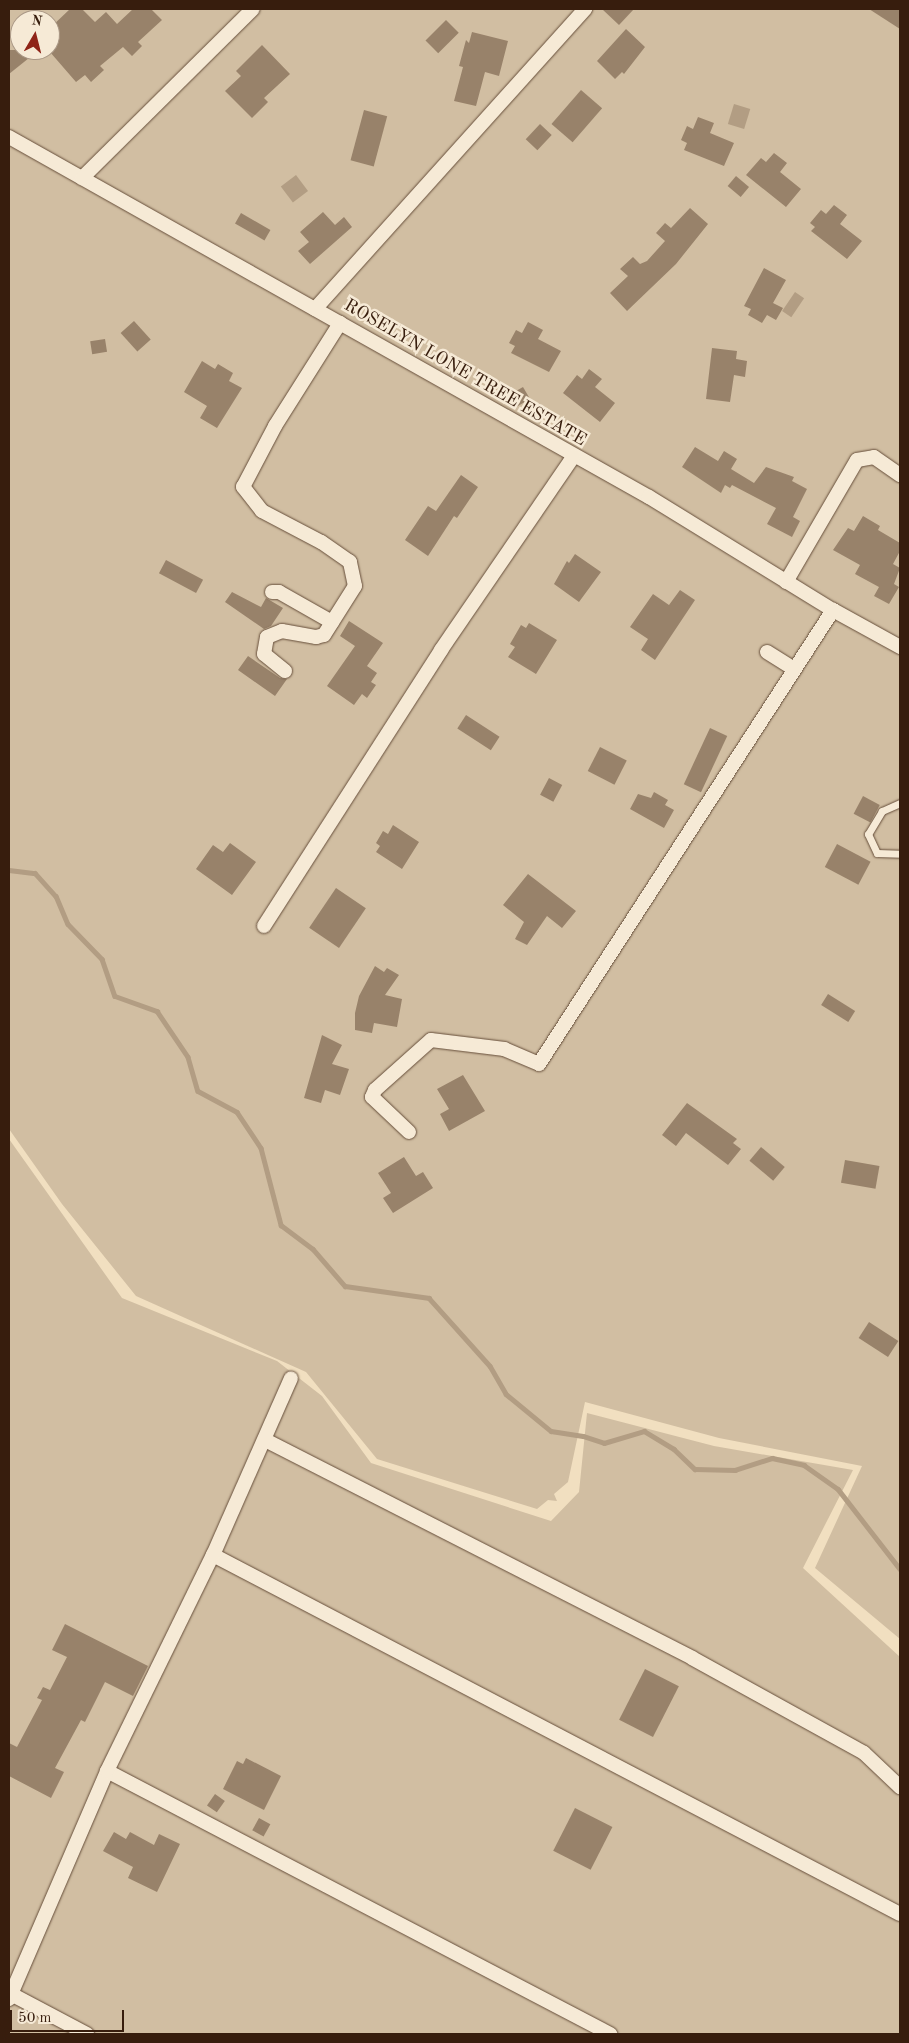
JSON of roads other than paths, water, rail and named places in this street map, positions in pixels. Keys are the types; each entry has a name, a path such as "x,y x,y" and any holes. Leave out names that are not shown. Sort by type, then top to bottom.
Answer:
{"street":[{"path":"82,178 253,9"},
{"path":"315,309 585,9"},
{"name":"ROSELYN LONE TREE ESTATE","path":"9,137 649,497 832,610 900,647"},
{"path":"286,671 264,654 268,637 282,631 320,637 332,622 354,586 350,562 321,542 262,511 243,487 275,426 340,323"},
{"path":"264,926 441,650 574,456"},
{"path":"786,582 857,460 874,457 900,475"},
{"path":"272,592 279,592 332,622"},
{"path":"409,1132 372,1097 374,1090 431,1040 504,1049 539,1064 832,610"},
{"path":"767,652 794,669"},
{"path":"87,2034 10,1997 108,1771 213,1554 291,1378"},
{"path":"265,1440 692,1658 864,1754 900,1786"},
{"path":"213,1554 900,1914"},
{"path":"108,1771 610,2034"}],"lane":[{"path":"900,803 882,811 868,834 877,853 900,854"}],"waterway":[{"path":"9,870 35,873 56,896 68,924 102,959 115,996 157,1011 188,1057 198,1091 237,1112 261,1148 281,1225 313,1249 345,1286 429,1298 490,1366 506,1394 551,1431 583,1436 604,1443 644,1431 674,1449 695,1469 735,1470 772,1458 804,1465 838,1489 900,1569"}]}
